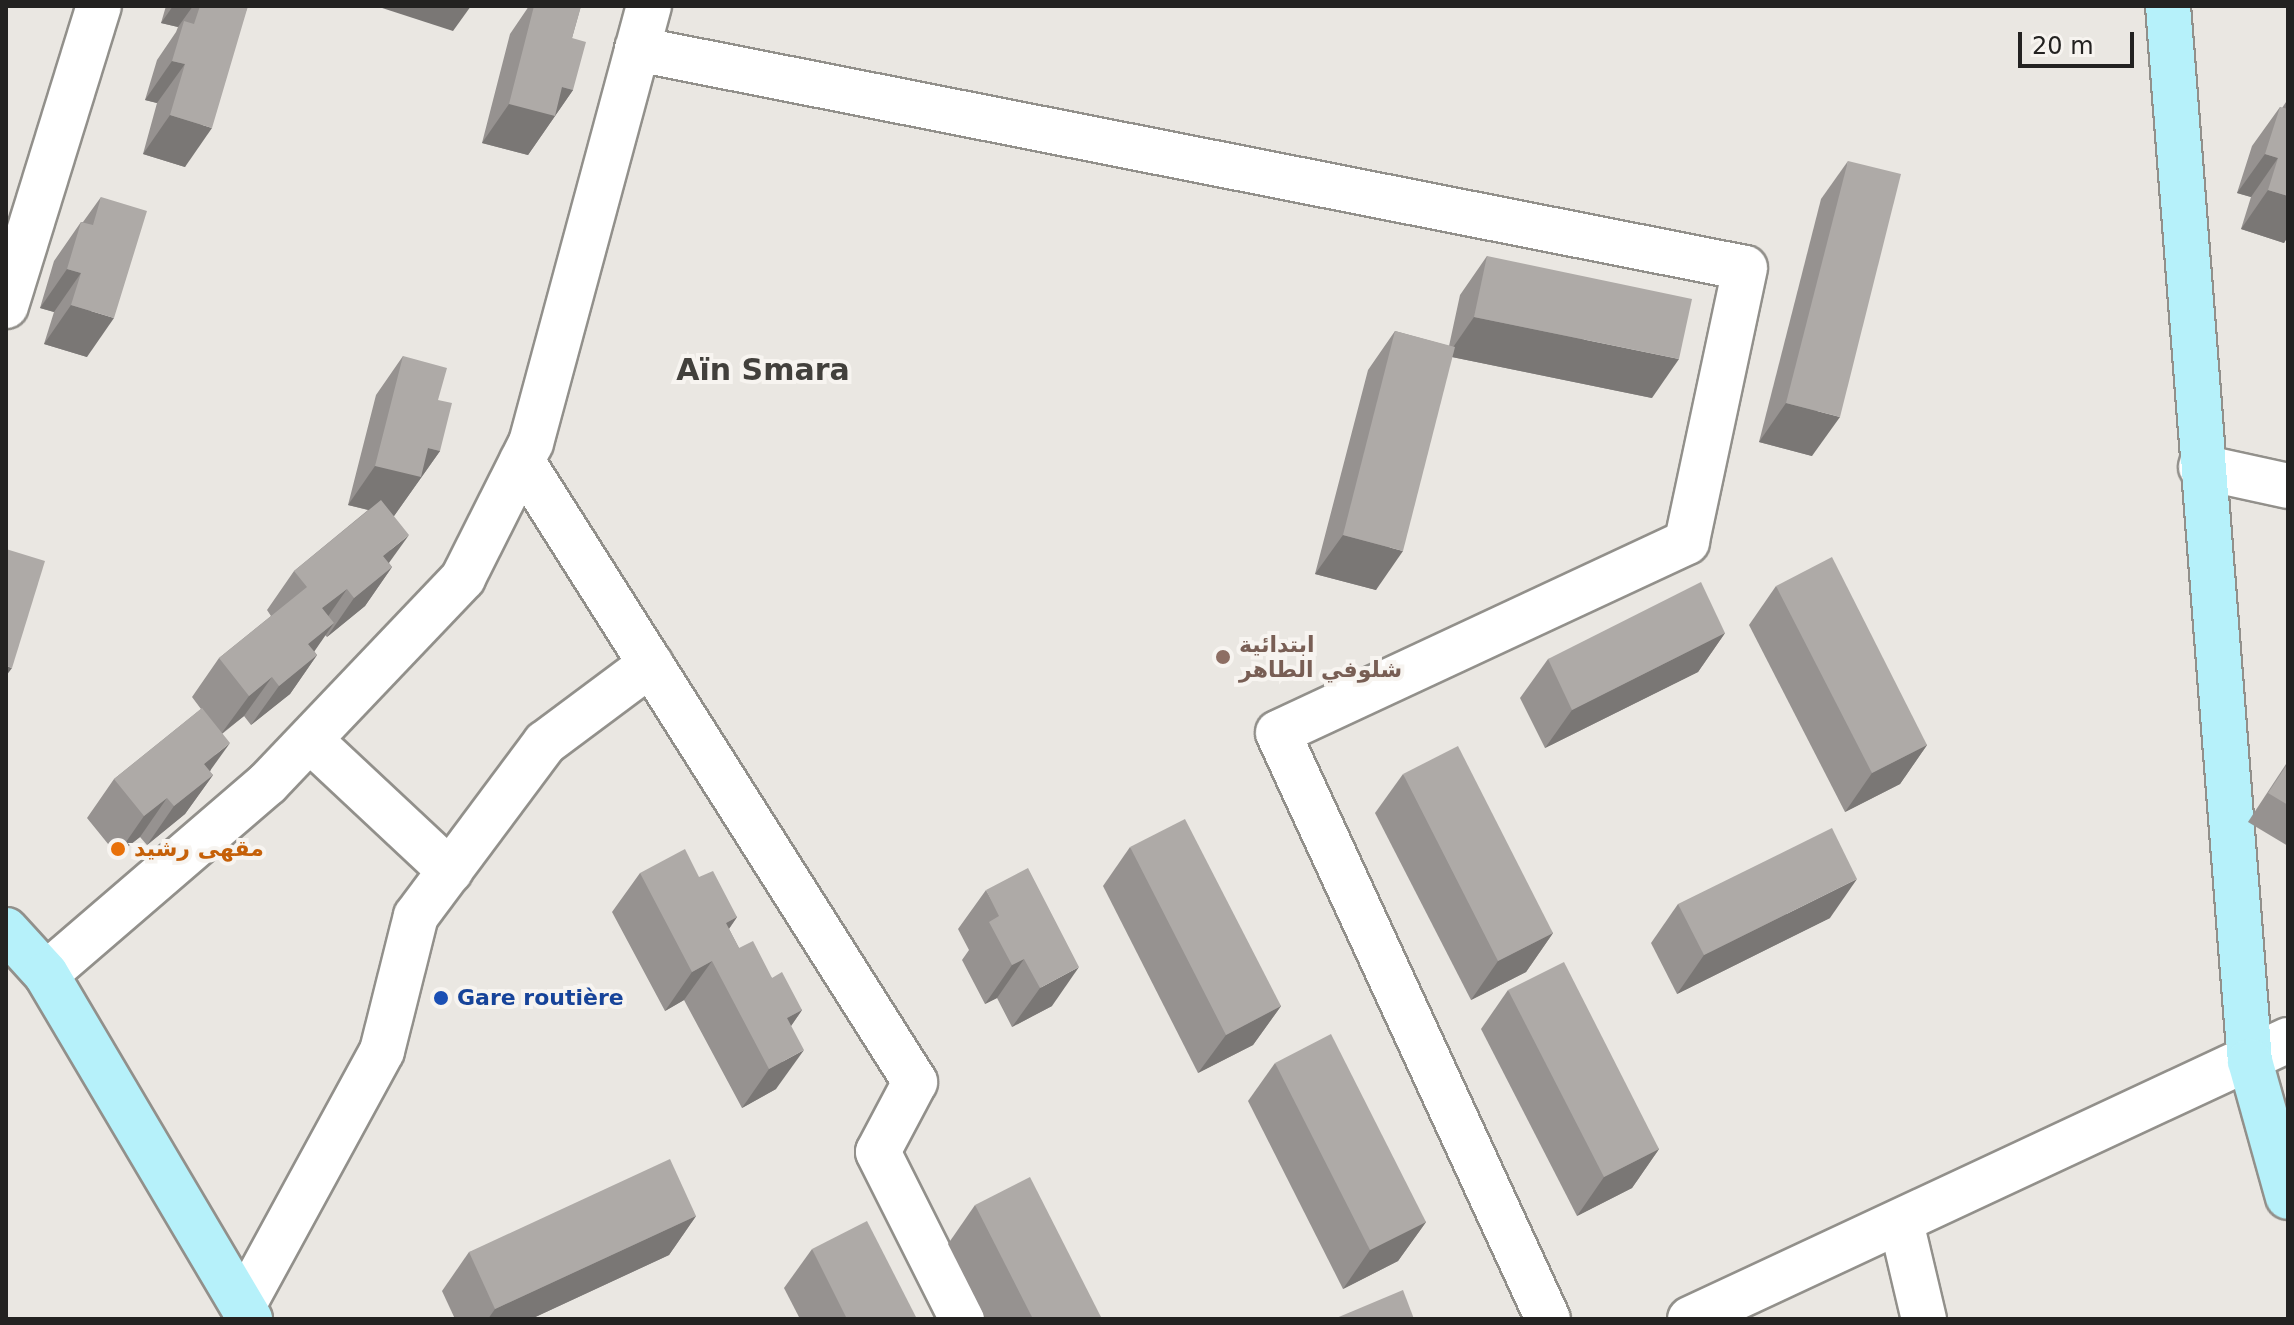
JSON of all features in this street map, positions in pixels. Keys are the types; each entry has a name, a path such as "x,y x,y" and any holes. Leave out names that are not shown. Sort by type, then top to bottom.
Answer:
{"main road":[{"path":"2168,6 2201,467 2250,1061 2288,1197"},
{"path":"6,930 46,974 246,1313"}],"street":[{"path":"6,306 99,6"},
{"path":"46,974 268,783 463,578 522,461 649,6"},
{"path":"637,49 1745,268 1687,542 1278,733 1548,1319"},
{"path":"522,461 915,1082 878,1152 962,1319"},
{"path":"2201,467 2288,486"},
{"path":"246,1313 382,1051 416,916 545,743 651,664"},
{"path":"310,740 450,871"},
{"path":"1690,1319 2250,1061 2288,1040"},
{"path":"1901,1222 1924,1319"}],"building":[{"path":"200,6 248,6 212,128 170,115 185,64 172,61 184,21 194,24"},
{"path":"534,6 581,6 572,38 586,42 573,90 562,87 555,116 509,104"},
{"path":"2280,107 2288,109 2288,196 2268,190 2278,158 2265,154"},
{"path":"1848,161 1901,174 1840,417 1786,403"},
{"path":"101,197 147,211 114,318 71,305 81,273 67,269 81,222 93,225"},
{"path":"1487,256 1692,299 1679,359 1474,317"},
{"path":"1395,331 1455,347 1403,551 1343,535"},
{"path":"403,356 447,368 438,400 452,403 440,451 428,448 421,477 375,466"},
{"path":"381,500 409,535 383,556 392,567 354,598 347,589 322,608 334,623 308,644 317,655 279,686 272,677 249,696 219,658 307,587 294,571"},
{"path":"6,549 45,561 12,668 6,666"},
{"path":"1832,557 1927,745 1872,773 1776,586"},
{"path":"1701,582 1725,633 1572,710 1548,659"},
{"path":"202,708 230,743 204,764 213,775 174,806 167,798 144,816 114,779"},
{"path":"1458,746 1553,933 1498,961 1403,774"},
{"path":"2288,763 2288,805 2268,793"},
{"path":"1185,819 1281,1006 1226,1035 1130,847"},
{"path":"1832,828 1857,879 1704,955 1678,904"},
{"path":"685,849 699,877 713,871 737,917 726,923 739,948 753,941 772,978 782,972 802,1010 787,1018 804,1050 769,1069 712,961 692,972 640,873"},
{"path":"1028,868 1079,967 1040,988 1024,959 1012,965 989,922 999,916 986,890"},
{"path":"1564,962 1659,1149 1604,1177 1508,990"},
{"path":"1331,1034 1426,1222 1370,1250 1275,1063"},
{"path":"670,1159 696,1216 495,1309 469,1252"},
{"path":"1030,1177 1102,1319 1033,1319 975,1205"},
{"path":"867,1221 917,1319 847,1319 812,1249"},
{"path":"1403,1290 1414,1319 1334,1319"}],"place":[{"name":"ابتدائية شلوفي الطاهر","path":"1223,657"},
{"name":"مقهى رشيد","path":"118,849"},
{"name":"Gare routière","path":"441,998"}],"district":[{"name":"Aïn Smara","path":"763,370"}]}
